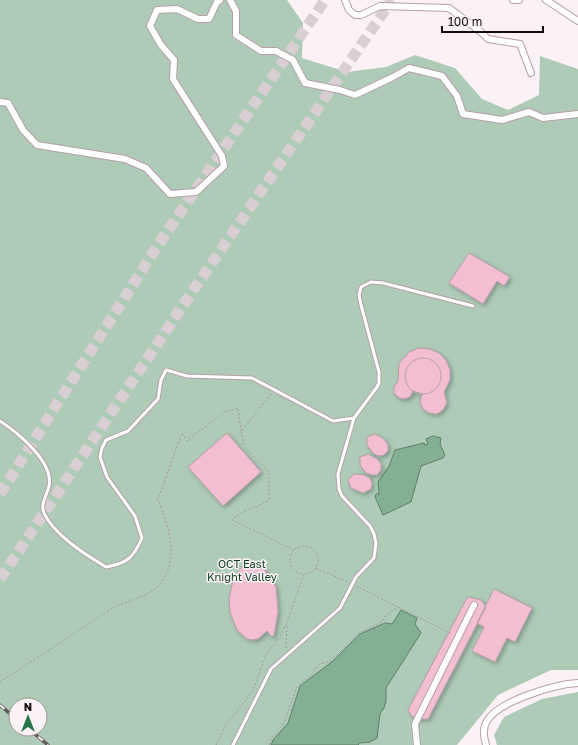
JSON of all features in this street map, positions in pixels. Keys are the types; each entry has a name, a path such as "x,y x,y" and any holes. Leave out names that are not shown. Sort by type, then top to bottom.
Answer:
{"street":[{"path":"0,102 8,103 23,130 37,145 125,159 146,168 170,194 196,192 224,166 222,156 173,79 174,60 161,45 150,26 157,10 177,9 198,19 209,19 217,2 220,0"},
{"path":"230,0 236,11 236,35 261,51 276,51 293,60 306,83 340,90 355,95 393,77 408,68 442,76 457,96 464,114 502,120 529,112 543,118 578,114"},
{"path":"345,0 349,10 355,15 361,15 380,6 449,8 488,39 520,44 532,74"},
{"path":"513,0 519,0"},
{"path":"546,0 578,21"},
{"path":"417,745 415,724 474,604"},
{"path":"486,745 484,732 486,723 497,710 533,693 567,683 578,683"}],"lane":[{"path":"233,745 271,669 286,654 340,608 352,584 362,571 370,564 376,551 376,543 370,526 342,496 338,481 338,474 354,418 373,395 379,383 359,295 362,287 371,282 384,283 473,306"},
{"path":"0,421 20,434 39,457 50,476 49,488 44,501 44,512 54,527 82,552 106,567 122,564 135,554 142,538 135,516 107,477 100,457 102,448 106,440 128,431 158,399 161,380 166,370 187,376 252,378 333,421 354,418"}],"path":[{"path":"275,390 240,432 245,447 269,472 269,500 262,505 238,513 232,520 294,550"},
{"path":"307,546 315,551 318,559 316,568 304,574 295,570 291,563 294,550 307,546"},
{"path":"316,568 352,584 458,637"},
{"path":"216,745 226,725 253,691 266,654 280,637 287,623 304,574"},
{"path":"269,745 272,737 284,723 296,687 312,674 320,664 330,661 350,643 357,634 382,622 385,616 398,607"},
{"path":"286,654 287,623"}],"green space":[{"name":"OCT East Knight Valley","path":"0,0 287,0 303,23 302,58 347,72 386,67 415,55 455,68 482,99 508,110 539,95 540,56 578,69 578,670 551,670 498,695 457,745 0,745"},
{"path":"578,692 578,745 497,745 494,735 504,717 542,699"}],"shaded area":[{"path":"433,436 441,438 440,444 445,455 443,458 421,466 411,502 383,515 375,497 376,494 379,494 378,482 389,466 395,450 424,443 425,445 428,444 426,439"},
{"path":"401,610 417,618 415,624 421,633 386,688 386,701 380,714 377,738 370,742 360,743 358,745 271,745 273,740 288,723 300,686 333,661 360,634 385,623 392,624"}],"building":[{"path":"469,253 510,277 504,286 497,281 483,304 449,283"},
{"path":"419,348 429,349 439,353 446,360 450,370 450,380 444,392 447,403 443,410 437,414 429,413 423,409 420,402 422,394 413,391 410,397 404,399 399,398 394,393 394,387 398,381 399,364 409,352"},
{"path":"427,358 436,363 440,369 440,383 436,389 427,394 419,394 410,389 406,383 405,372 410,363 416,359"},
{"path":"227,433 261,472 223,506 188,467"},
{"path":"375,434 384,439 388,445 388,451 384,455 378,456 373,453 367,445 367,437"},
{"path":"368,454 377,459 381,464 381,470 377,475 366,473 360,465 360,457"},
{"path":"354,474 364,475 370,478 372,484 371,489 363,493 351,488 348,480"},
{"path":"255,564 264,569 276,587 278,612 274,635 272,637 267,631 258,639 253,640 247,639 237,630 230,612 229,599 234,576 242,567"},
{"path":"494,589 532,608 515,642 507,638 495,662 472,651 484,627 477,623"},
{"path":"469,597 481,600 486,607 428,719 416,719 408,710 467,598"}],"tunnel":[{"path":"0,494 156,248 325,0"},
{"path":"0,579 194,289 392,0"}],"railway":[{"path":"0,705 8,712"},
{"path":"38,737 48,745"}]}
